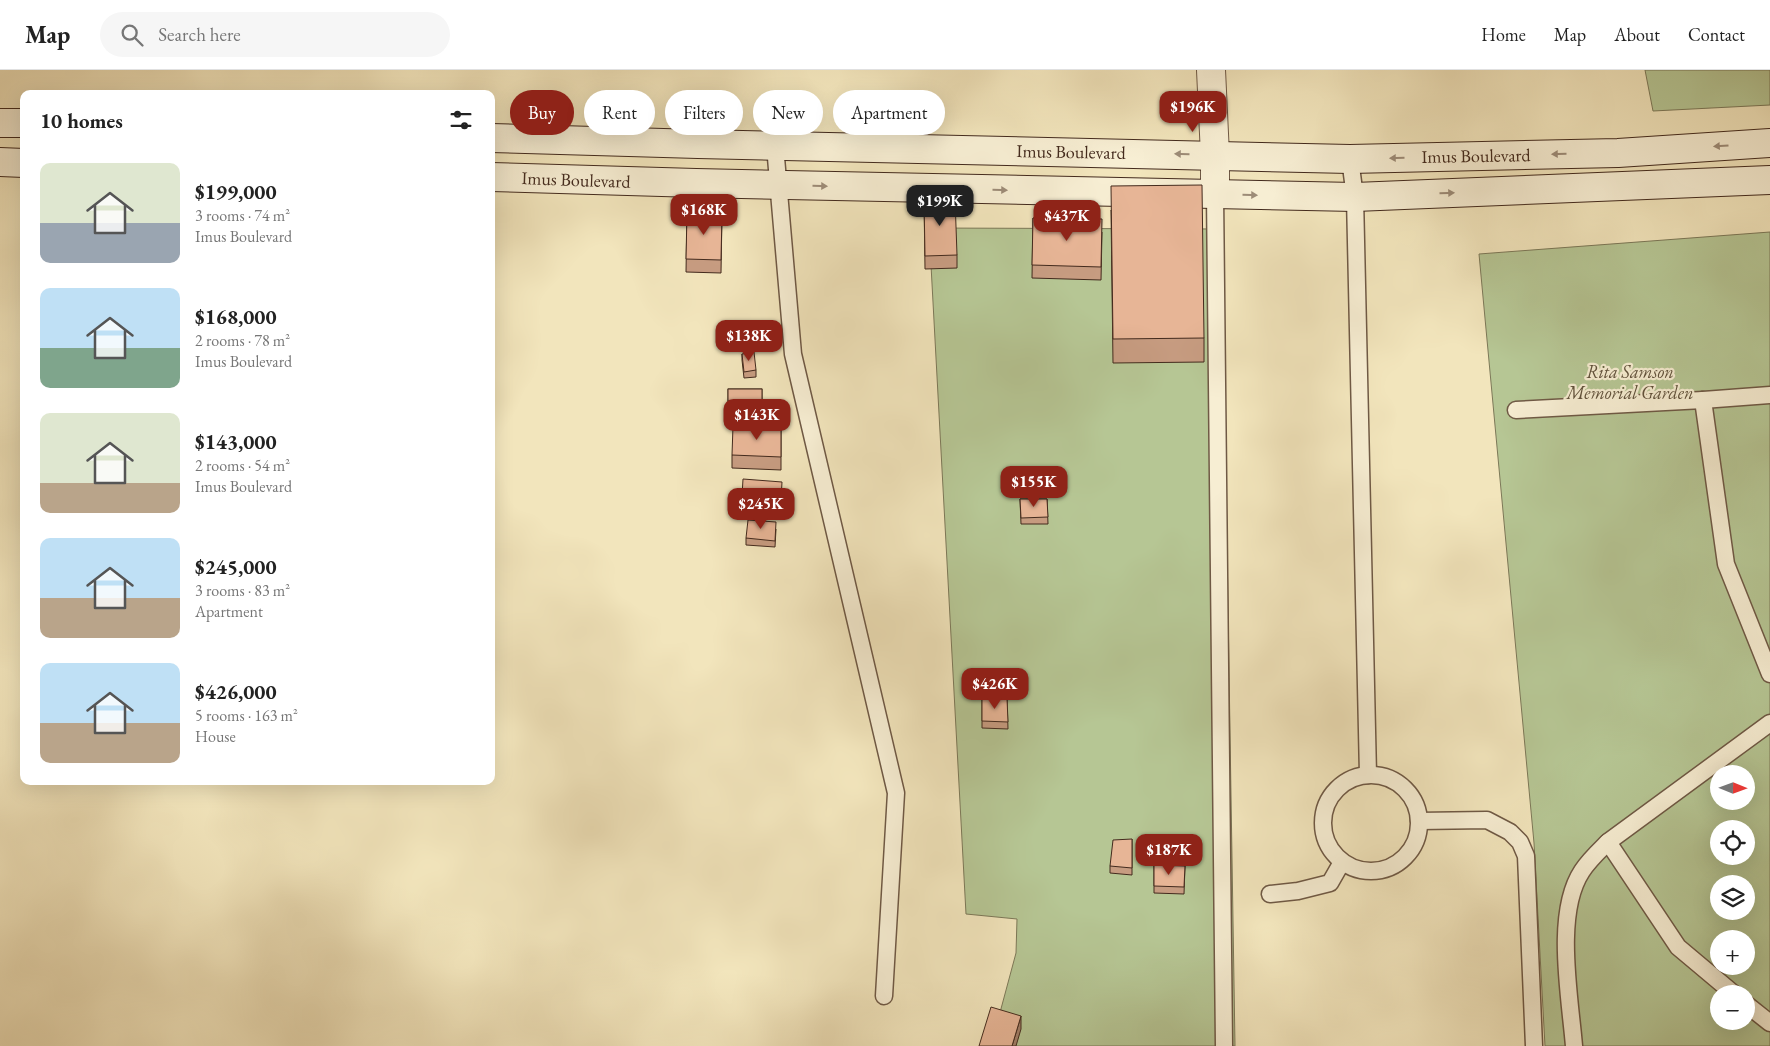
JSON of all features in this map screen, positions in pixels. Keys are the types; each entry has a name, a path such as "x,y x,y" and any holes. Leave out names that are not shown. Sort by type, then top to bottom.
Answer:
{"main road":[{"path":"1211,70 1215,155 1214,194"},
{"path":"0,123 20,123"},
{"name":"Imus Boulevard","path":"495,138 1350,159 1618,153 1770,143"},
{"path":"0,162 20,163"},
{"name":"Imus Boulevard","path":"495,177 1355,197 1770,180"}],"lane":[{"path":"775,146 793,354 896,793 884,996"},
{"path":"1350,159 1355,197 1368,775"},
{"path":"1214,194 1224,1046"},
{"path":"1516,410 1770,395"},
{"path":"1703,400 1726,564 1770,674"},
{"path":"1574,1046 1565,939 1570,899 1582,871 1608,842 1770,723"},
{"path":"1368,775 1383,776 1397,783 1408,793 1416,806 1419,820 1417,836 1411,850 1401,861 1388,868 1373,872 1357,869 1342,862 1331,849 1324,834 1323,817 1328,802 1338,788 1352,779 1368,775"},
{"path":"1419,820 1487,820 1510,832 1520,842 1526,856 1534,1046"},
{"path":"1608,842 1678,947 1723,985"},
{"path":"1270,894 1298,891 1330,883 1342,862"},
{"path":"1755,1011 1770,1023"}],"green space":[{"path":"1645,70 1770,70 1770,105 1653,111"},
{"path":"929,228 1222,229 1235,1046 991,1046 1016,953 1017,919 966,914"},
{"name":"Rita Samson Memorial Garden","path":"1770,232 1770,1046 1545,1046 1534,843 1479,254"}],"building":[{"path":"1202,185 1204,338 1113,339 1111,186"},
{"path":"955,198 957,255 925,256 924,199"},
{"path":"687,213 722,214 721,260 686,259"},
{"path":"1033,218 1102,219 1101,267 1032,265"},
{"path":"754,352 756,370 744,372 742,354"},
{"path":"728,389 762,389 762,401 728,401"},
{"path":"733,426 781,427 781,457 732,455"},
{"path":"743,479 782,482 781,500 742,496"},
{"path":"1020,499 1047,499 1048,517 1021,518"},
{"path":"748,520 776,522 775,541 746,538"},
{"path":"982,698 1007,698 1008,722 982,721"},
{"path":"1132,839 1132,868 1110,866 1113,840"},
{"path":"1154,865 1185,866 1184,887 1154,886"},
{"path":"991,1007 1021,1016 1012,1046 979,1046"}]}
